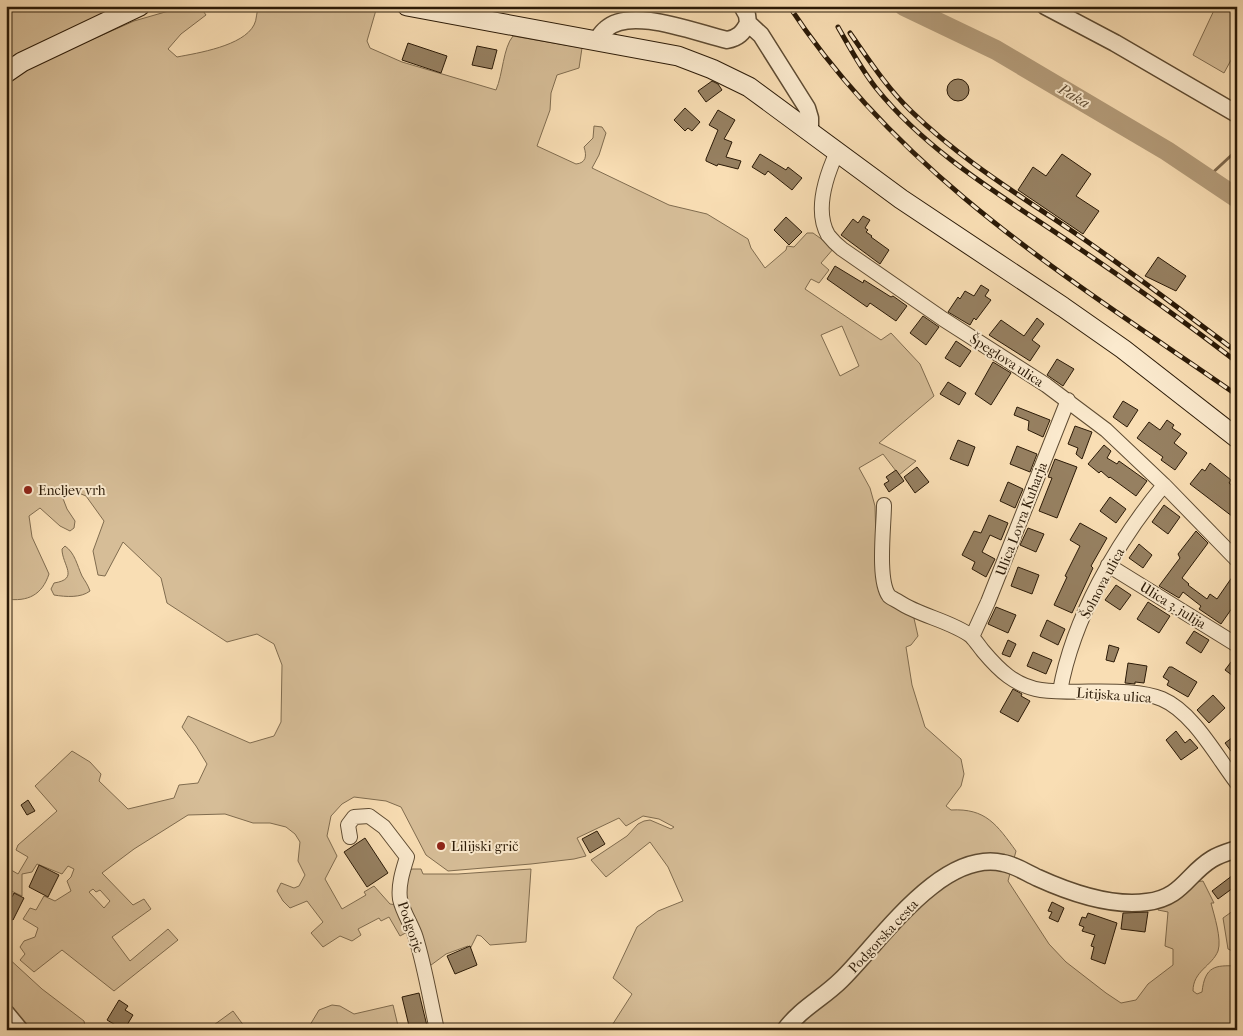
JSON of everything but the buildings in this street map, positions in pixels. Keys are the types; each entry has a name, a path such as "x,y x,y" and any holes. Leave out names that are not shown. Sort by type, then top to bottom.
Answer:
{"main road":[{"path":"6,73 22,62 140,6"},
{"path":"407,6 678,56 712,69 749,87 909,204 1063,306 1123,349 1237,438"}],"street":[{"path":"1045,6 1115,43 1237,114"},
{"path":"596,41 606,29 619,22 634,19 658,22 727,40 734,39 745,30 744,12"},
{"path":"744,12 804,102 810,118 810,131"},
{"name":"Špeglova ulica","path":"837,152 825,183 822,214 823,222 830,237 842,249 935,313 1068,400 1106,430 1164,485 1237,560"},
{"name":"Ulica Lovra Kuharja","path":"972,637 988,602 1068,400"},
{"name":"Šolnova ulica","path":"1060,691 1065,666 1080,623 1108,565 1164,485"},
{"path":"884,506 882,565 884,581 889,596 907,607 972,637"},
{"name":"Ulica 3. julija","path":"1108,565 1237,645"},
{"name":"Litijska ulica","path":"972,637 996,666 1012,679 1027,687 1060,691 1133,693 1163,699 1182,710 1237,783"},
{"name":"Podgorje","path":"350,837 348,825 354,816 369,816 384,826 407,857 402,875 400,896 403,911 413,929 422,958 437,1030"},
{"name":"Podgorska cesta","path":"785,1030 805,1008 839,983 907,908 948,874 961,867 986,861 1006,863 1058,887 1083,895 1108,901 1138,903 1160,900 1172,895 1212,859 1237,849"},
{"path":"6,1012 20,1030"}],"shaded area":[{"path":"6,6 120,6 6,61"},
{"path":"259,6 350,6 376,10 367,41 370,48 402,62 496,90 507,47 513,36 582,48 579,68 557,75 551,93 550,110 537,146 576,164 584,161 584,147 593,138 594,126 602,127 606,133 599,155 592,168 669,205 707,214 748,239 751,248 765,268 786,250 787,246 794,247 807,233 813,233 834,248 821,263 829,270 819,283 811,279 805,289 881,340 891,333 920,364 934,396 879,443 916,461 899,475 883,454 859,468 870,488 875,506 877,573 913,614 918,636 911,645 906,647 912,685 925,727 961,759 964,774 961,786 946,806 951,810 963,810 982,815 1003,833 1016,851 1008,881 1049,944 1066,962 1121,1003 1136,1000 1148,984 1173,965 1173,949 1165,946 1168,912 1158,910 1158,904 1194,882 1203,881 1214,903 1211,903 1217,927 1219,946 1212,961 1196,978 1193,991 1197,994 1202,992 1203,983 1212,969 1223,966 1237,966 1237,1030 609,1030 632,994 613,978 637,927 658,911 683,901 668,867 650,842 606,877 591,860 627,836 638,824 644,821 650,820 671,829 674,827 659,819 643,816 626,826 619,818 577,838 586,856 531,864 448,871 426,855 401,807 386,801 354,797 342,804 331,816 327,836 337,856 325,879 342,909 366,895 364,892 374,886 390,904 397,905 411,930 400,936 389,917 381,921 379,918 358,929 361,935 352,941 340,936 323,947 311,933 323,922 307,901 290,908 277,891 281,883 294,888 299,886 305,875 298,861 300,842 295,834 286,827 270,823 253,823 225,814 188,815 134,849 102,873 133,905 144,899 151,909 112,937 130,961 168,929 178,940 114,991 62,950 34,972 20,960 25,954 20,947 24,941 35,937 38,928 23,919 30,908 36,910 44,896 55,901 71,891 67,881 74,869 68,866 62,874 37,864 32,872 22,874 22,896 9,890 6,895 6,867 18,874 28,857 16,850 18,845 57,811 35,786 72,751 90,762 101,774 99,781 128,809 174,798 179,785 198,783 207,764 182,727 188,716 250,743 274,736 281,722 282,665 274,644 257,634 227,642 167,603 161,578 123,542 105,576 98,575 93,551 104,521 86,496 69,489 62,496 67,509 75,521 74,528 70,531 60,526 40,508 29,516 32,537 49,574 46,581 33,596 14,600 6,599 6,81 30,67 134,21 179,8 201,8 206,15 181,34 168,49 177,57 219,47 240,38 248,32 255,23","holes":["842,326 859,366 840,376 821,335","93,889 96,892 100,890 110,901 104,908 89,892"]},
{"path":"1216,6 1237,6 1237,49 1224,73 1193,55"},
{"path":"65,546 73,556 90,591 82,595 59,596 54,595 51,589 54,583 62,581 68,575 62,549"},
{"path":"412,869 421,869 423,874 458,874 531,869 526,942 490,945 481,936 477,935 470,949 468,946 446,954 427,968 406,906 406,874"},
{"path":"1237,908 1237,953 1228,949 1223,918"},
{"path":"6,956 42,989 84,1021 86,1030 26,1030 6,1003"},
{"path":"332,1005 340,1006 354,1014 393,1005 399,1030 307,1030 319,1010"},
{"path":"233,1011 247,1030 207,1030"}],"waterway":[{"name":"Paka","path":"904,6 996,50 1167,151 1237,198"},
{"path":"1207,178 1237,150"}],"railway":[{"path":"789,6 834,67 883,123 937,174 994,222 1053,267 1237,395"},
{"path":"838,27 876,88 897,112 945,155 971,175 1138,289 1237,362"},
{"path":"850,33 894,93 929,128 968,160 1114,260 1237,352"}],"place":[{"name":"Encljev vrh","path":"28,490"},
{"name":"Lilijski grič","path":"441,846"}]}
